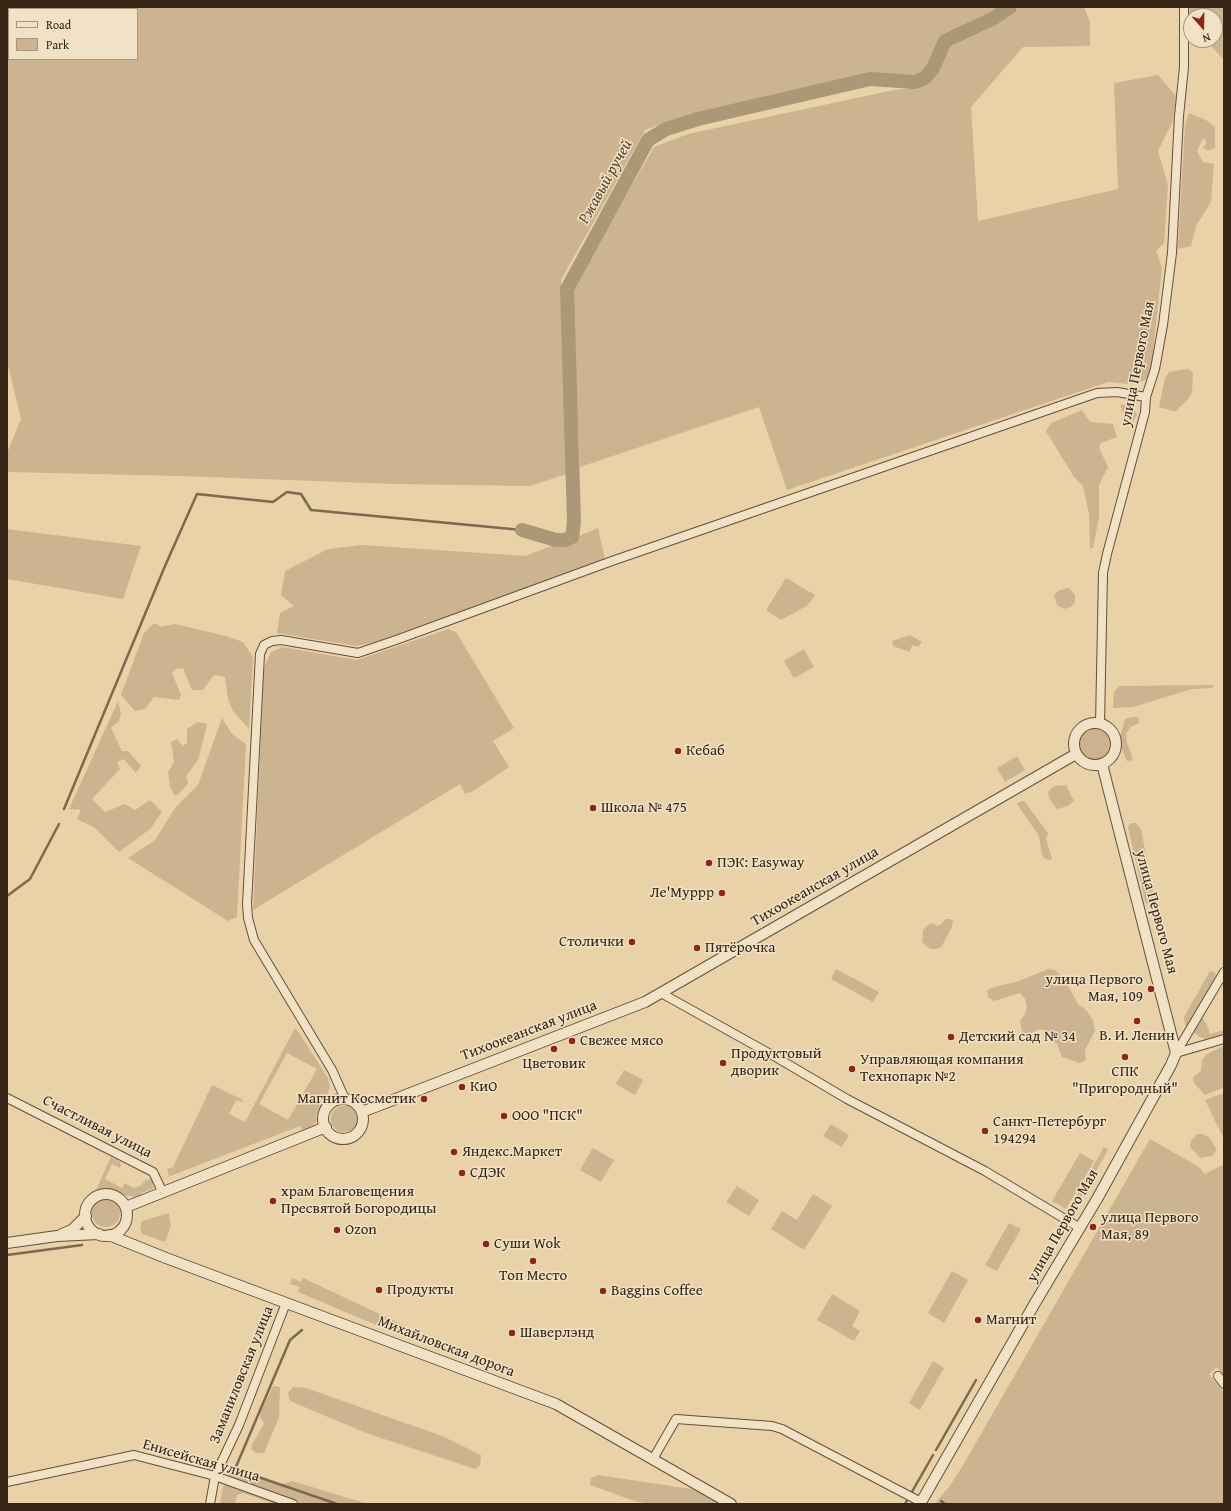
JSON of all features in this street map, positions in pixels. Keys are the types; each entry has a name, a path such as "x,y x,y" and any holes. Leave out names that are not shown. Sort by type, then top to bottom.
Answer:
{"street":[{"name":"улица Первого Мая","path":"1100,724 1103,573 1145,412 1146,397 1155,369 1163,325 1172,253 1179,116 1184,67 1184,7"},
{"path":"345,1099 332,1070 254,940 248,918 247,904 260,654 264,645 272,641 281,640 358,652 396,640 612,561 1097,393 1117,392 1146,397"},
{"path":"1100,724 1111,731 1116,744 1112,756 1102,764 1094,766 1081,760 1076,754 1074,738 1078,731 1084,726 1100,724"},
{"name":"Тихоокеанская улица","path":"362,1112 645,1002 1076,754"},
{"name":"улица Первого Мая","path":"921,1503 1035,1303 1080,1228 1172,1065 1176,1054 1102,764"},
{"path":"1176,1054 1224,972"},
{"path":"661,993 774,1056 847,1100 985,1171 1080,1228"},
{"path":"1176,1054 1224,1039"},
{"name":"Счастливая улица","path":"7,1098 154,1172 163,1192"},
{"path":"345,1099 356,1103 362,1112 363,1120 361,1127 357,1134 350,1138 335,1137 326,1127 324,1119 325,1112 329,1105 336,1100 345,1099"},
{"path":"126,1207 326,1127"},
{"path":"126,1222 117,1232 104,1235 90,1227 86,1216 86,1211 93,1198 102,1194 117,1197 126,1207 127,1213 126,1222 125,1228 128,1236 137,1246"},
{"name":"Михайловская дорога","path":"57,1236 72,1230 86,1216"},
{"name":"Михайловская дорога","path":"7,1243 57,1236 104,1235 137,1246 556,1404 652,1460 732,1504"},
{"name":"Заманиловская улица","path":"210,1504 215,1476 239,1426 286,1303"},
{"path":"1218,1376 1224,1384"},
{"path":"652,1460 676,1418 772,1426 782,1429 921,1503"},
{"name":"Енисейская улица","path":"7,1482 134,1456 215,1476 293,1504"}],"green space":[{"path":"7,7 1002,7 990,15 941,38 927,69 918,77 870,75 683,116 645,130 561,280 567,474 530,486 395,484 180,476 7,472 7,453 21,419 7,361"},
{"path":"1019,7 1084,7 1090,22 1090,46 1023,47 971,107 978,221 1118,189 1114,83 1158,75 1176,96 1173,121 1158,151 1168,185 1164,243 1156,251 1162,268 1151,370 1148,378 1141,382 1129,384 1108,382 787,490 759,407 580,467 572,292 586,263 654,147 688,134 894,90 920,87 933,77 949,45 1001,21"},
{"path":"1224,7 1224,60 1213,48 1223,48 1223,8 1189,8"},
{"path":"1189,113 1206,120 1215,127 1215,148 1208,151 1203,148 1207,142 1203,138 1197,151 1203,162 1214,164 1211,202 1196,226 1191,246 1178,249 1185,125"},
{"path":"1189,369 1193,373 1192,392 1189,398 1176,411 1159,407 1165,378 1169,372"},
{"path":"1126,404 1133,408 1137,415 1133,422 1125,416 1120,405"},
{"path":"1082,410 1090,422 1113,424 1117,437 1101,443 1099,448 1108,467 1099,485 1099,517 1093,548 1090,548 1089,514 1083,486 1074,477 1046,431 1051,423"},
{"path":"598,528 605,560 372,643 356,646 277,633 280,613 294,606 281,595 285,571 328,549 362,545 525,556"},
{"path":"7,529 141,546 123,599 7,579"},
{"path":"786,578 815,595 808,605 781,620 766,610"},
{"path":"1069,588 1075,595 1075,602 1071,607 1064,609 1057,605 1054,595 1060,590"},
{"path":"153,624 157,624 161,627 175,624 226,636 243,642 253,657 249,729 233,711 228,699 225,677 214,675 203,690 192,690 183,668 176,669 172,673 181,695 179,700 154,697 145,709 135,711 121,695 144,633"},
{"path":"448,629 456,632 514,728 493,741 509,767 473,791 465,794 460,784 253,910 264,667 271,652 282,647 357,660"},
{"path":"910,635 922,642 918,647 912,645 910,652 893,646 892,641"},
{"path":"804,649 814,667 794,678 784,661"},
{"path":"1214,685 1212,688 1192,689 1133,707 1113,708 1114,692 1119,686"},
{"path":"118,701 121,713 119,721 111,728 122,751 128,751 141,766 136,773 124,759 117,762 120,769 92,799 105,812 125,804 135,810 150,800 162,812 150,829 119,852 94,827 77,819 81,810 69,809"},
{"path":"1133,717 1139,718 1139,723 1130,727 1126,734 1133,760 1127,761 1121,747 1120,736 1125,719"},
{"path":"222,718 232,734 246,744 237,917 228,921 128,858 155,840 175,808 198,785"},
{"path":"198,722 207,724 198,760 186,776 188,783 181,792 175,796 170,787 168,772 174,762 171,742 177,739 183,746 187,743 187,729"},
{"path":"1091,728 1097,728 1106,732 1110,744 1106,756 1097,760 1091,760 1082,756 1078,747 1078,741 1082,732"},
{"path":"1017,756 1025,770 1005,782 997,768"},
{"path":"1066,785 1074,801 1068,806 1057,809 1050,800 1048,792 1054,786"},
{"path":"1024,801 1048,833 1046,839 1052,858 1050,860 1045,859 1042,855 1039,836 1017,804"},
{"path":"1131,823 1136,823 1141,829 1154,897 1154,901 1151,904 1147,904 1145,901 1128,827"},
{"path":"946,919 951,919 953,921 952,927 944,942 941,947 930,949 922,942 923,930 928,925 933,923 937,926 940,925"},
{"path":"836,969 879,992 873,1002 831,979"},
{"path":"1048,969 1055,970 1063,978 1078,1004 1086,1010 1093,1020 1095,1031 1085,1050 1086,1060 1080,1063 1062,1057 1057,1044 1043,1030 1039,1029 1028,1035 1024,1035 1020,1021 1025,1014 1027,1006 1025,999 1020,993 994,1001 988,997 987,990 1016,982"},
{"path":"1210,971 1214,972 1216,975 1197,1009 1207,1025 1210,1034 1224,1030 1224,1034 1205,1039 1199,1037 1185,1025 1184,1017"},
{"path":"295,1028 328,1078 330,1085 327,1096 319,1107 316,1116 317,1120 313,1127 303,1130 300,1126 160,1180 169,1176 167,1169 173,1167 212,1085 243,1100 242,1102 236,1100 229,1114 245,1122","holes":["287,1053 317,1069 288,1120 259,1104"]},
{"path":"1224,1046 1224,1086 1223,1088 1205,1095 1194,1083 1193,1077 1201,1071 1202,1060 1207,1054"},
{"path":"624,1070 643,1080 635,1095 616,1084"},
{"path":"1224,1093 1224,1135 1222,1135 1205,1100"},
{"path":"344,1106 354,1109 357,1119 354,1129 344,1132 334,1129 331,1119 334,1109"},
{"path":"831,1124 849,1135 842,1147 823,1136"},
{"path":"1197,1134 1202,1134 1210,1138 1217,1150 1212,1156 1200,1158 1190,1147 1191,1141"},
{"path":"1150,1139 1199,1167 1205,1174 1224,1164 1224,1377 1217,1367 1209,1374 1224,1393 1224,1504 936,1504 962,1467"},
{"path":"1104,1147 1108,1150 1075,1208 1071,1205"},
{"path":"593,1148 614,1160 601,1182 580,1170"},
{"path":"1080,1153 1094,1161 1066,1209 1052,1201"},
{"path":"111,1157 120,1162 121,1165 120,1168 112,1164 105,1179 122,1188 125,1183 133,1188 140,1186 146,1180 153,1179 156,1182 152,1184 154,1188 141,1193 141,1195 136,1197 123,1195 110,1189 99,1189 95,1192"},
{"path":"737,1186 759,1200 749,1216 726,1202"},
{"path":"813,1194 832,1206 804,1250 771,1229 782,1211 797,1220"},
{"path":"106,1199 116,1203 120,1213 116,1223 106,1227 96,1223 92,1213 96,1203"},
{"path":"169,1213 171,1226 165,1242 142,1234 140,1227 142,1221"},
{"path":"1009,1223 1021,1229 997,1271 985,1265"},
{"path":"952,1271 968,1280 944,1323 928,1313"},
{"path":"292,1278 301,1282 303,1278 405,1326 400,1335 298,1292 300,1287 290,1284"},
{"path":"832,1294 860,1311 852,1326 860,1331 854,1341 817,1320"},
{"path":"933,1361 944,1368 920,1410 909,1403"},
{"path":"273,1386 280,1387 279,1417 264,1453 256,1453 251,1449 252,1444 264,1424 260,1417 261,1411"},
{"path":"293,1387 306,1388 442,1436 481,1455 480,1465 475,1469 366,1433 290,1401 288,1393"},
{"path":"237,1472 279,1485 292,1481 368,1504 274,1504 243,1493 237,1495 235,1504 220,1504 225,1478 230,1473"},
{"path":"598,1475 691,1489 714,1498 716,1504 655,1504 638,1502 590,1485 591,1478"}],"waterway":[{"name":"Ржавый ручей","path":"522,530 556,540 565,540 572,537 574,522 567,289 648,140 666,129 698,119 870,79 915,82 925,78 933,68 945,41 994,18 1010,7"},
{"path":"64,809 165,566 197,494 273,502 287,492 301,494 311,510 522,530"},
{"path":"7,896 30,879 59,824"},
{"path":"7,1255 82,1245"},
{"path":"302,1330 290,1340 235,1469 337,1504"},
{"path":"936,1450 976,1380"},
{"path":"905,1504 933,1455"},
{"path":"941,1501 945,1504"}],"place":[{"name":"Кебаб","path":"678,751"},
{"name":"Школа № 475","path":"593,808"},
{"name":"ПЭК: Easyway","path":"709,863"},
{"name":"Ле'Муррр","path":"722,893"},
{"name":"Столички","path":"632,942"},
{"name":"Пятёрочка","path":"697,948"},
{"name":"улица Первого Мая, 109","path":"1151,989"},
{"name":"В. И. Ленин","path":"1137,1021"},
{"name":"Детский сад № 34","path":"951,1037"},
{"name":"Свежее мясо","path":"572,1041"},
{"name":"Цветовик","path":"554,1049"},
{"name":"СПК \"Пригородный\"","path":"1125,1057"},
{"name":"Продуктовый дворик","path":"723,1063"},
{"name":"Управляющая компания Технопарк №2","path":"852,1069"},
{"name":"КиО","path":"462,1087"},
{"name":"Магнит Косметик","path":"424,1099"},
{"name":"ООО \"ПСК\"","path":"504,1116"},
{"name":"Санкт-Петербург 194294","path":"985,1131"},
{"name":"Яндекс.Маркет","path":"454,1152"},
{"name":"СДЭК","path":"462,1173"},
{"name":"храм Благовещения Пресвятой Богородицы","path":"273,1201"},
{"name":"улица Первого Мая, 89","path":"1093,1227"},
{"name":"Ozon","path":"337,1230"},
{"name":"Суши Wok","path":"486,1244"},
{"name":"Топ Место","path":"533,1261"},
{"name":"Продукты","path":"379,1290"},
{"name":"Baggins Coffee","path":"603,1291"},
{"name":"Магнит","path":"978,1320"},
{"name":"Шаверлэнд","path":"512,1333"}]}
